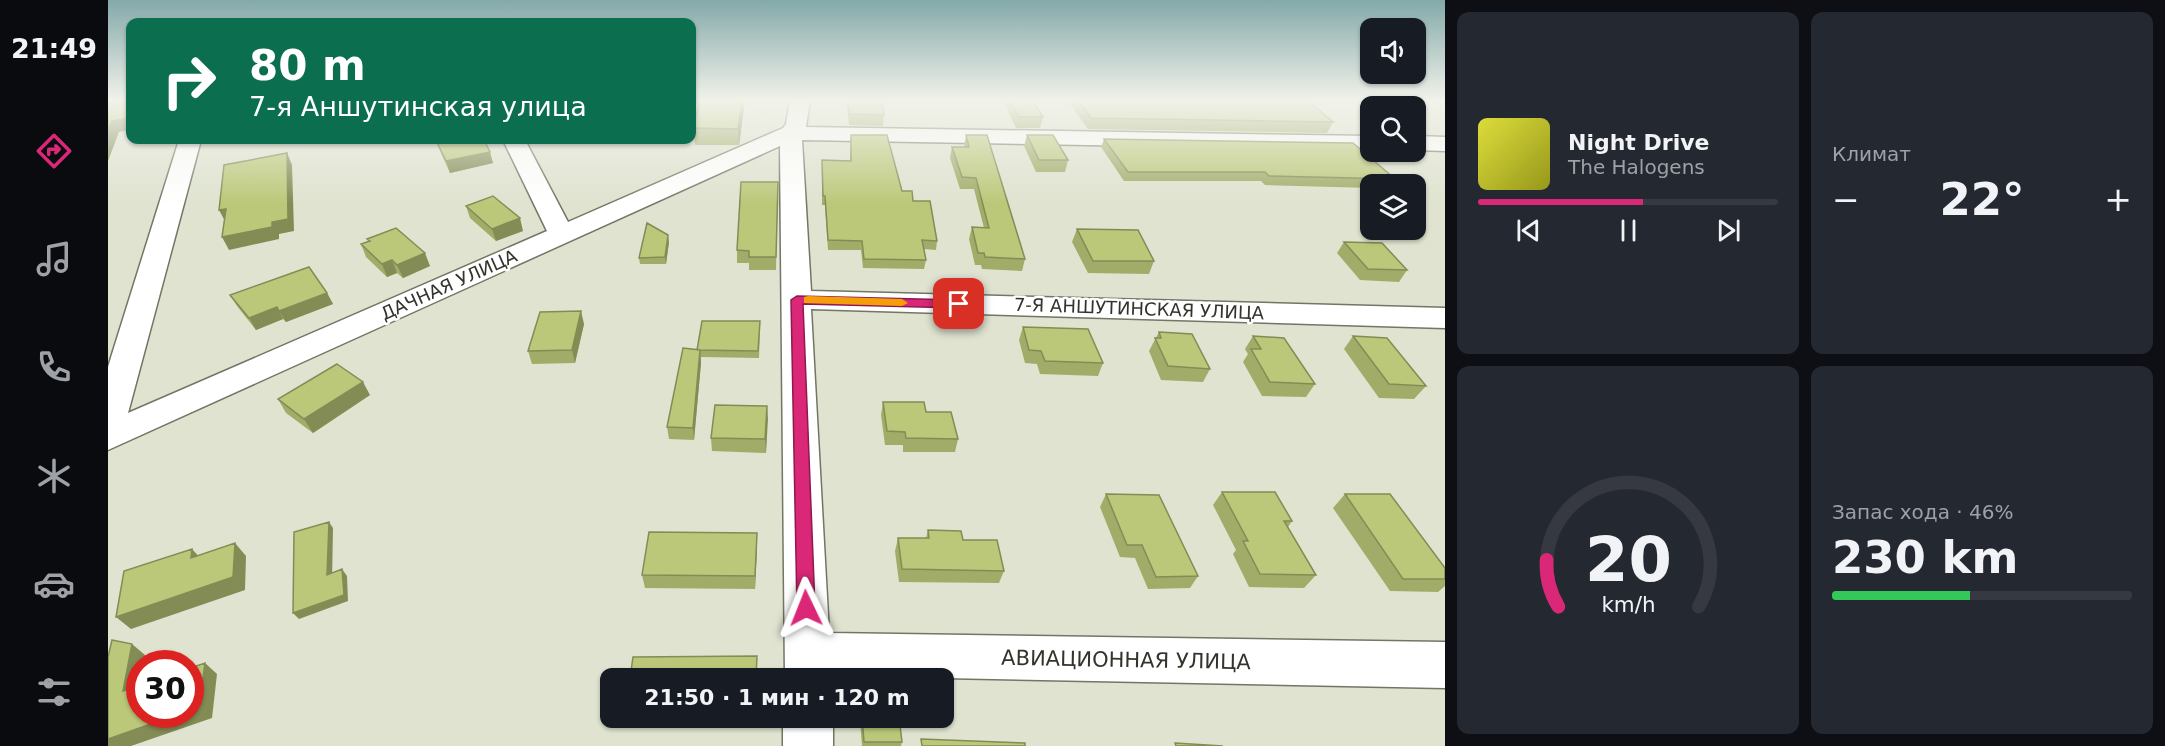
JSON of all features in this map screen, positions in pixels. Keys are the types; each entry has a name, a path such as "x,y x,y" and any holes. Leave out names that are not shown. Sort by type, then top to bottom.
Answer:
{"street":[{"name":"ДАЧНАЯ УЛИЦА","path":"108,437 787,135"},
{"path":"791,135 808,667"},
{"path":"908,135 1360,142"},
{"path":"1426,143 1445,144"},
{"path":"108,423 189,144"},
{"path":"516,144 562,236"},
{"name":"7-Я АНШУТИНСКАЯ УЛИЦА","path":"797,300 1445,318"},
{"name":"АВИАЦИОННАЯ УЛИЦА","path":"808,667 1445,665"},
{"path":"808,728 808,746"}],"building":[{"path":"851,135 887,135 902,191 912,191 913,201 930,201 937,241 922,240 926,260 864,259 862,241 828,240 822,160 851,161"},
{"path":"966,135 987,135 1025,259 985,257 984,253 978,253 972,227 989,228 976,178 962,177 952,147 969,147"},
{"path":"1027,135 1053,135 1068,160 1039,160"},
{"path":"1104,139 1353,143 1360,149 1360,162 1375,162 1389,174 1360,174 1360,178 1269,176 1265,172 1128,172"},
{"path":"438,144 486,144 490,152 446,161"},
{"path":"287,153 288,219 272,222 272,227 222,237 226,209 219,210 224,165"},
{"path":"741,182 778,182 776,257 749,257 749,251 737,250"},
{"path":"493,196 520,218 492,229 466,206"},
{"path":"647,223 668,235 665,257 639,258"},
{"path":"396,228 425,253 397,265 392,260 382,264 361,244 370,241 367,239"},
{"path":"1077,229 1138,230 1154,261 1093,261"},
{"path":"1344,242 1382,243 1407,270 1368,269"},
{"path":"309,267 327,293 279,311 277,307 249,318 230,295"},
{"path":"581,311 572,350 528,351 540,312"},
{"path":"702,321 760,321 758,351 697,350"},
{"path":"1023,327 1088,329 1103,363 1045,361 1041,351 1029,350"},
{"path":"1159,332 1192,334 1210,369 1168,366 1155,338 1161,338"},
{"path":"1253,336 1284,338 1315,384 1270,382 1251,349 1261,349"},
{"path":"1353,336 1387,338 1426,386 1389,384"},
{"path":"683,348 700,350 693,428 667,427"},
{"path":"337,364 363,382 304,419 278,399"},
{"path":"883,402 924,402 926,412 951,412 958,439 906,438 905,432 887,431"},
{"path":"715,405 767,406 765,439 711,438"},
{"path":"1222,492 1275,492 1292,521 1284,521 1316,575 1260,574 1243,541 1248,541"},
{"path":"1106,494 1159,495 1198,576 1156,577 1142,545 1127,545"},
{"path":"1345,494 1390,494 1445,568 1445,579 1403,579"},
{"path":"329,522 327,575 342,569 344,595 293,613 294,532"},
{"path":"928,530 961,531 963,540 997,540 1004,571 902,569 898,538 929,538"},
{"path":"649,532 757,533 755,576 642,575"},
{"path":"235,543 233,577 116,617 124,571 192,549 191,558"},
{"path":"112,640 132,644 131,650 126,650 126,675 123,691 126,690 126,728 139,728 108,739 108,657"},
{"path":"757,656 756,668 631,668 633,657"},
{"path":"863,728 900,728 902,742 864,742"},
{"path":"921,739 1025,743 1025,746 922,746"},
{"path":"1175,743 1223,746 1176,746"}],"slow traffic":[{"path":"808,300 902,303"}],"route":[{"path":"806,608 797,300 959,304"}]}
